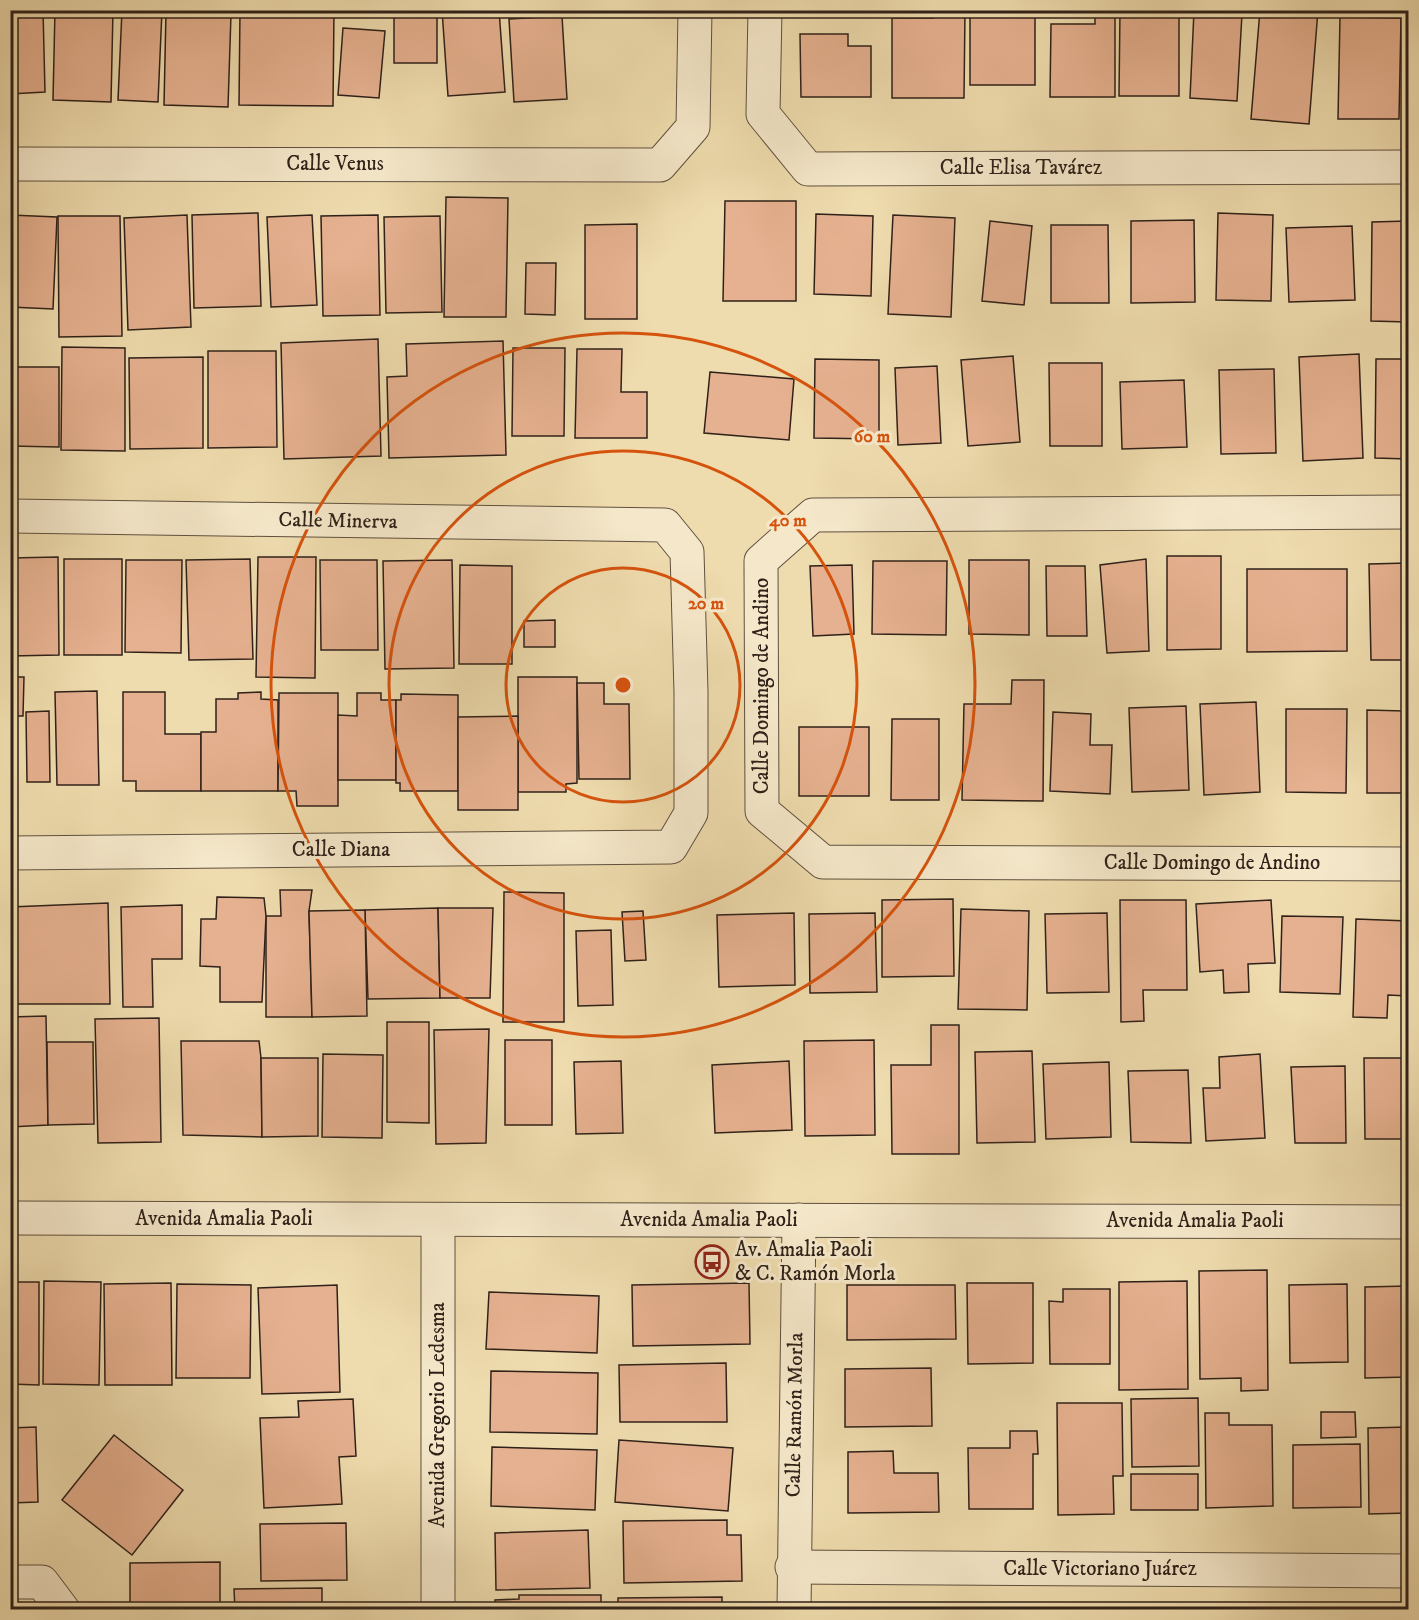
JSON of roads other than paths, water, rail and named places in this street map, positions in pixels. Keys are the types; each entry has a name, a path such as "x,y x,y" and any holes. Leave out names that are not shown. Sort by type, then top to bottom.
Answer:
{"street":[{"name":"Calle Venus","path":"10,164 660,165 693,127 695,10"},
{"name":"Calle Elisa Tavárez","path":"765,10 763,114 808,169 1408,167"},
{"name":"Calle Domingo de Andino","path":"1408,512 813,515 761,561 762,811 823,862 1408,864"},
{"name":"Calle Minerva","path":"10,516 665,525 687,552 691,692 691,813 671,847"},
{"name":"Calle Diana","path":"10,853 671,847"},
{"name":"Avenida Amalia Paoli","path":"10,1218 1408,1222"},
{"name":"Calle Ramón Morla","path":"794,1610 792,1567 799,1220"},
{"name":"Avenida Gregorio Ledesma","path":"438,1221 438,1610"},
{"name":"Calle Victoriano Juárez","path":"792,1567 1408,1571"},
{"path":"10,1582 42,1582 63,1610"}],"place":[{"name":"Av. Amalia Paoli & C. Ramón Morla","path":"712,1262"}]}
